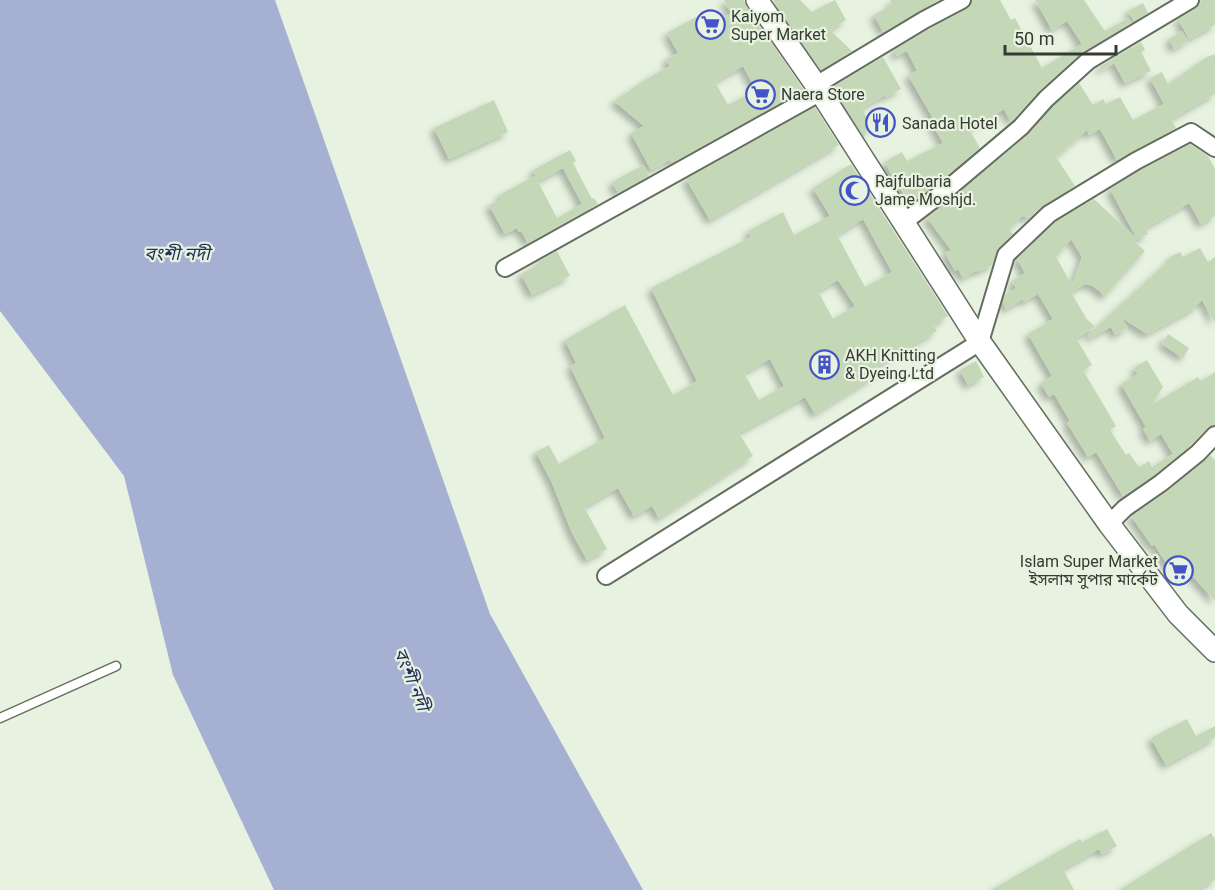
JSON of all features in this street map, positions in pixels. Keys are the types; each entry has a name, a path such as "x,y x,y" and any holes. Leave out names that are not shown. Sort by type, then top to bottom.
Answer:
{"street":[{"path":"758,0 819,89 980,342 1109,524 1178,614 1215,651"},
{"path":"505,268 819,89 924,20 962,0"},
{"path":"903,222 1021,128 1046,99 1088,61 1190,0"},
{"path":"606,576 980,342 1006,255 1049,214 1136,161 1191,132 1215,148"},
{"path":"1109,524 1125,508 1161,483 1197,453 1215,435"}],"lane":[{"path":"0,718 116,666"}],"water":[{"name":"বংশী নদী","path":"0,0 275,0 490,614 643,890 274,890 173,675 124,476 0,311"}],"building":[{"path":"724,0 744,0 804,90 675,161 670,160 651,170 631,133 644,126 614,101 670,66 666,59 678,53 667,33 696,17 702,29 731,13","holes":["743,66 756,90 728,105 715,82"]},
{"path":"773,0 800,0 812,12 835,0 846,20 830,30 852,51 821,70"},
{"path":"890,0 939,0 883,32 874,15 892,5"},
{"path":"972,0 1000,0 1011,20 1015,18 1042,68 1082,44 1067,21 1052,30 1035,0 1084,0 1105,31 1128,18 1131,23 1081,53 1039,91 1011,122 1004,109 969,129 980,148 911,204 894,180 885,162 902,152 907,161 943,143 931,122 934,120 908,75 917,71 907,51 897,56 894,50 967,9"},
{"path":"1201,0 1215,0 1215,25 1189,39 1178,19 1196,9"},
{"path":"1143,3 1148,13 1134,21 1128,11"},
{"path":"1182,31 1188,41 1174,49 1169,39"},
{"path":"1141,42 1145,50 1141,52 1151,71 1125,83 1114,63 1101,70 1099,67"},
{"path":"1215,54 1215,94 1171,119 1176,128 1117,160 1100,129 1089,135 1087,130 1056,157 1075,186 1043,205 1029,218 1022,216 1009,230 1013,234 998,248 992,265 963,278 958,269 955,271 945,253 951,250 927,218 1028,135 1053,106 1079,83 1093,105 1103,99 1106,104 1120,97 1133,120 1164,104 1150,78 1162,72 1168,84"},
{"path":"883,57 901,89 862,108 872,128 862,134 833,87"},
{"path":"494,100 508,132 449,159 434,128"},
{"path":"815,107 839,145 710,220 686,179"},
{"path":"1190,144 1208,156 1215,169 1215,216 1201,224 1189,203 1145,228 1148,234 1134,241 1145,251 1105,296 1093,286 1085,284 1071,292 1086,318 1095,327 1076,338 1092,365 1083,370 1116,426 1110,430 1126,455 1129,453 1139,467 1149,461 1152,467 1173,454 1161,434 1150,441 1143,429 1146,427 1121,384 1138,374 1134,368 1147,360 1163,387 1151,405 1198,377 1201,381 1215,372 1215,425 1208,427 1191,445 1155,475 1123,496 1096,452 1088,457 1067,423 1070,421 1054,394 1049,397 1041,383 1052,376 1028,334 1053,319 1038,294 1024,302 1023,299 1006,309 1003,303 1005,295 1016,288 1012,281 1025,273 1017,259 1055,222 1094,199 1137,239 1110,189","holes":["1071,239 1082,257 1072,285 1056,257"]},
{"path":"570,150 576,161 573,163 592,199 594,198 598,204 528,243 517,228 505,234 489,205 502,199 499,195 535,176 557,218 582,204 563,168 538,181 533,170"},
{"path":"851,164 948,316 933,325 937,331 877,366 881,372 815,414 805,397 739,433 753,456 659,518 652,506 634,516 618,488 584,507 607,549 587,560 572,533 552,483 536,452 549,445 559,464 605,438 570,366 576,363 565,340 625,305 673,395 697,381 651,288 751,237 748,231 783,212 794,235 830,216 813,188","holes":["863,219 892,272 865,287 837,235","838,280 855,306 833,319 818,291","770,359 784,386 759,400 744,373"]},
{"path":"643,165 649,176 618,193 612,182"},
{"path":"1200,248 1208,262 1215,257 1215,323 1202,300 1193,309 1147,334 1122,318 1128,328 1115,335 1111,327 1090,338 1088,335 1171,259 1170,257 1180,252 1183,257"},
{"path":"557,251 570,276 532,295 521,274"},
{"path":"1168,334 1189,348 1183,358 1162,344"},
{"path":"976,361 984,377 968,385 960,370"},
{"path":"1210,455 1215,460 1215,601 1187,570 1175,577 1154,544 1152,546 1131,516 1168,491"},
{"path":"1187,719 1196,736 1215,726 1215,738 1166,765 1151,738"},
{"path":"1107,829 1117,846 1102,854 1099,849 1063,869 1074,890 991,890 1080,839 1082,842"},
{"path":"1211,833 1215,839 1215,880 1197,890 1119,890"}],"place":[{"name":"Kaiyom Super Market","path":"710,25"},
{"name":"Naera Store","path":"760,94"},
{"name":"Sanada Hotel","path":"881,123"},
{"name":"Rajfulbaria Jame Moshjd.","path":"854,190"},
{"name":"AKH Knitting & Dyeing Ltd","path":"824,364"},
{"name":"Islam Super Market ইসলাম সুপার মার্কেট","path":"1179,570"}]}
